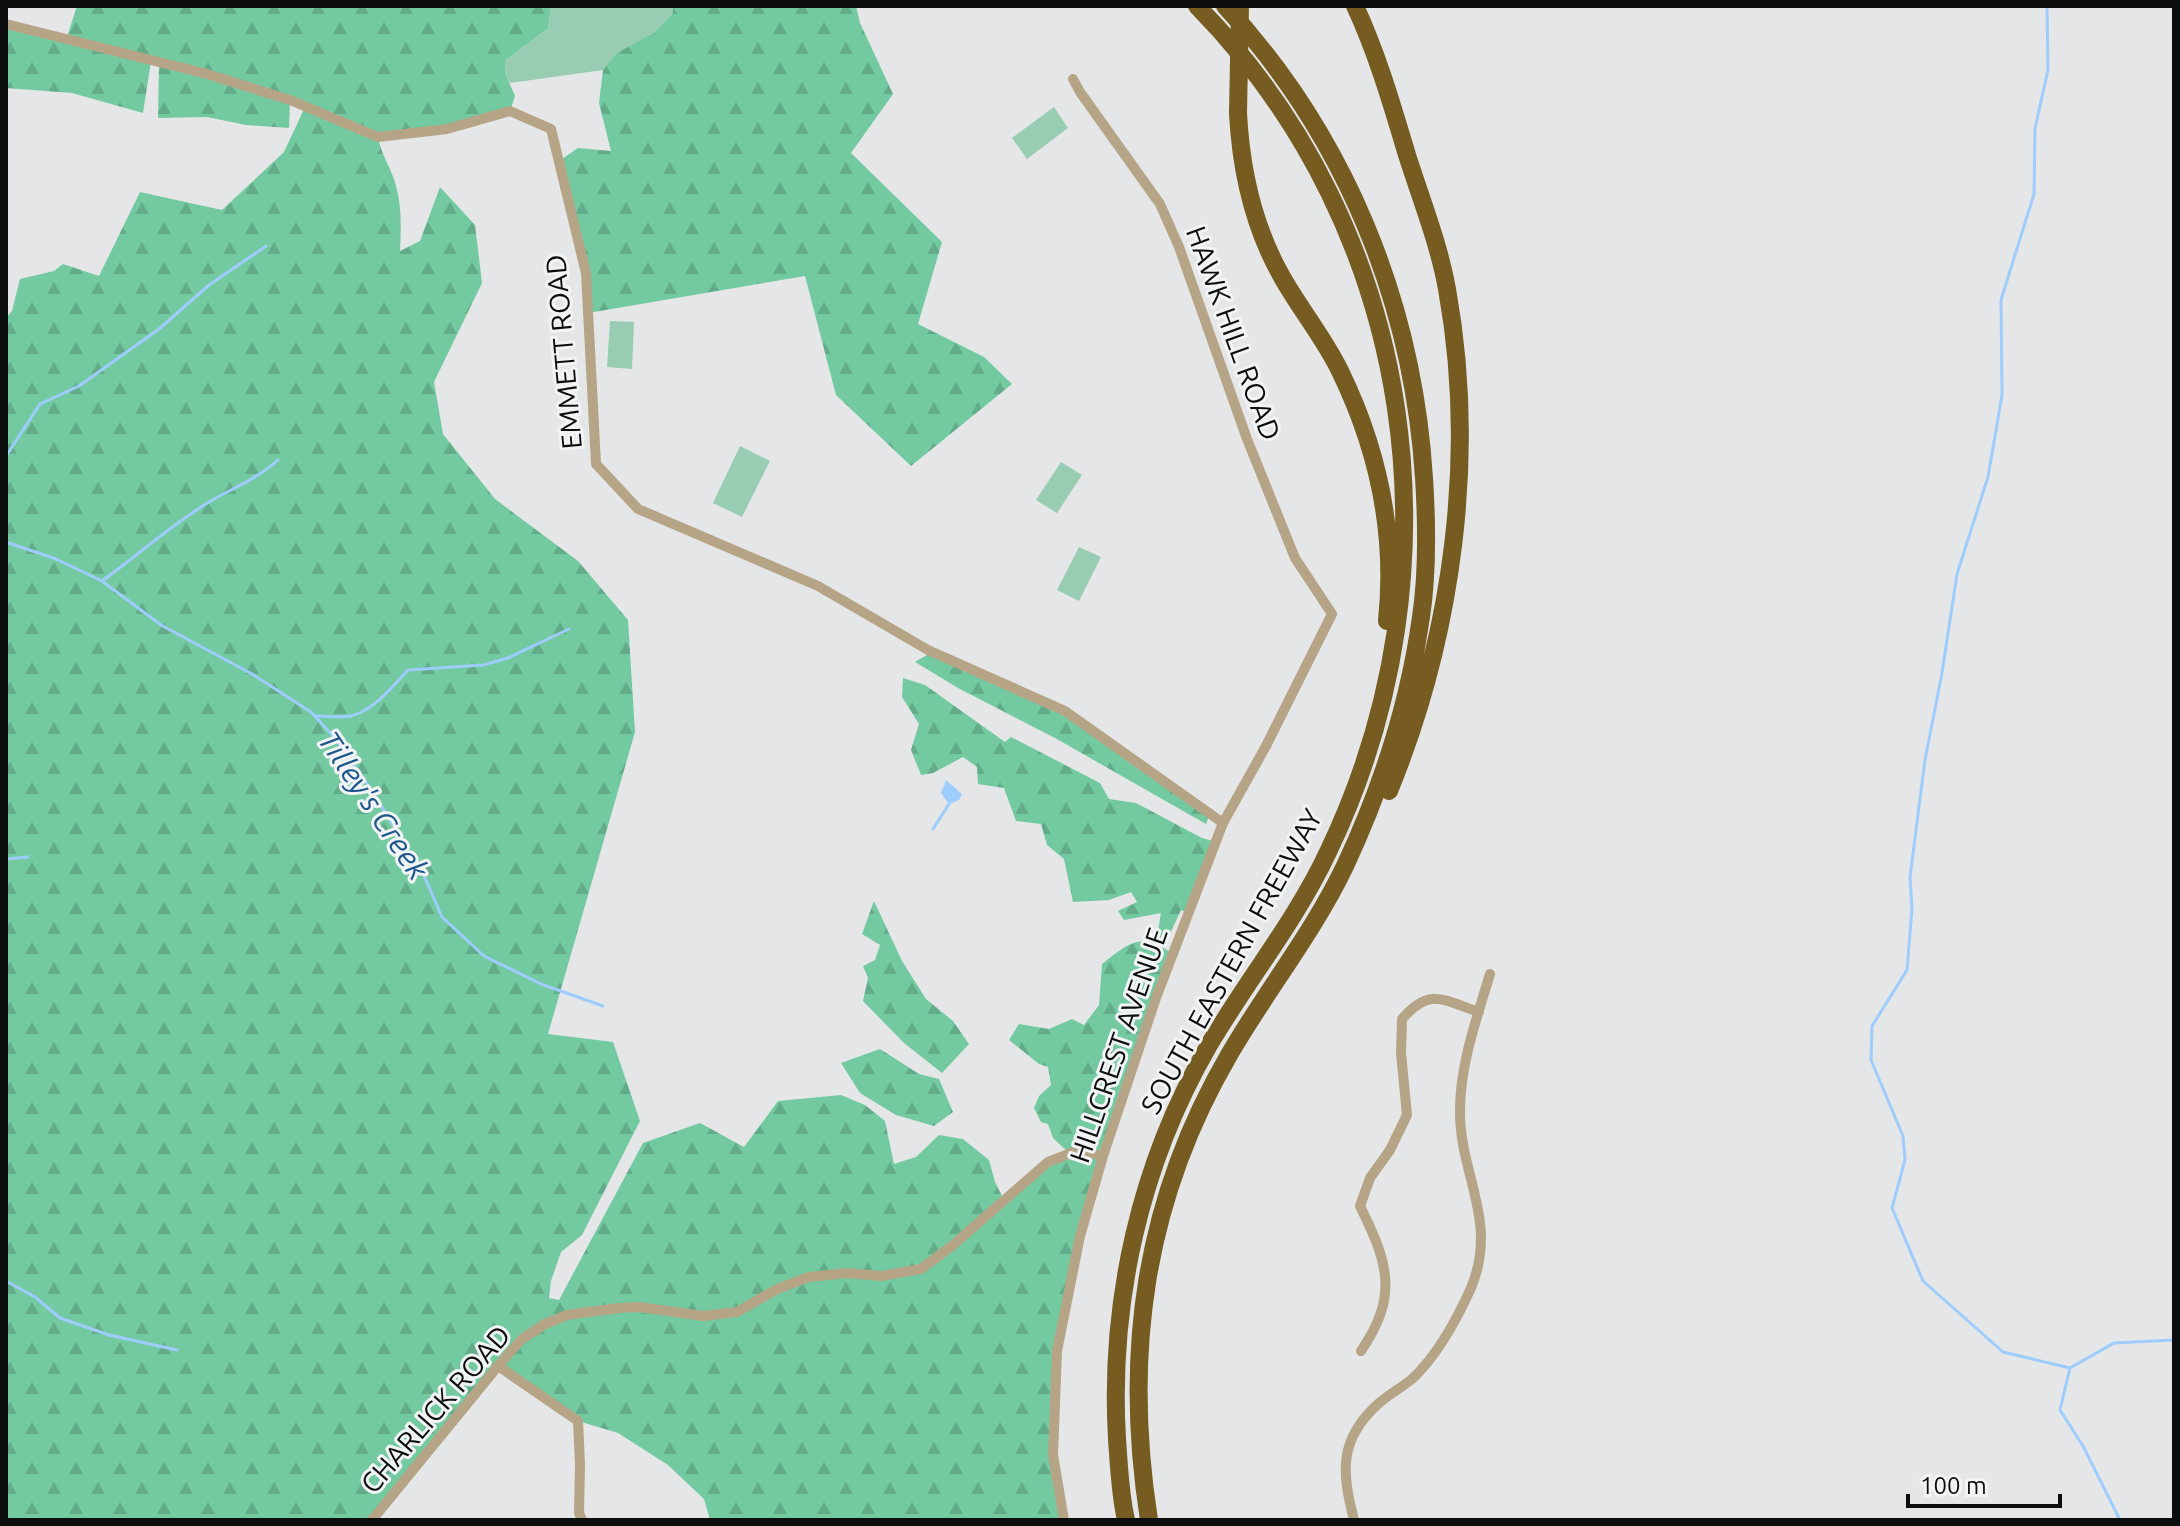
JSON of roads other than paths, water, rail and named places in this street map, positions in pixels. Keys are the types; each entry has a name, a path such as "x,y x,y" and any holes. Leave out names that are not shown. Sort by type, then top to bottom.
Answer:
{"highway":[{"name":"SOUTH EASTERN FREEWAY","path":"1126,1520 1117,1432 1117,1352 1122,1299 1146,1191 1184,1093 1327,854 1368,758 1388,679 1401,601 1405,492 1401,439 1393,386 1366,282 1325,183 1270,92 1197,6"},
{"name":"SOUTH EASTERN FREEWAY","path":"1149,1520 1138,1435 1137,1367 1151,1257 1164,1206 1181,1155 1203,1105 1229,1056 1343,871 1385,770 1412,668 1422,615 1426,543 1421,438 1414,384 1400,323 1362,213 1312,119 1250,34 1225,6"},
{"path":"1240,6 1238,113 1242,168 1251,207 1282,278 1338,368 1361,418 1372,451 1387,523 1389,600 1368,758"},
{"path":"1229,1056 1324,923 1376,824 1411,733 1433,656 1451,557 1459,431 1457,368 1447,289 1403,139 1355,6"}],"street":[{"name":"EMMETT ROAD","path":"6,24 207,74 290,100 378,137 447,129 510,111 551,129 586,273 596,464 635,506 818,586 928,650 1065,711 1223,823"},
{"name":"HAWK HILL ROAD","path":"1073,79 1160,204 1179,247 1247,439 1295,558 1332,614"},
{"name":"HILLCREST AVENUE","path":"1064,1520 1053,1455 1057,1351 1080,1236 1103,1156 1156,998 1223,823 1266,746 1332,614"},
{"path":"1354,1520 1344,1482 1345,1456 1356,1429 1377,1404 1413,1378 1438,1348 1471,1286 1481,1250 1482,1220 1461,1139 1460,1108 1465,1062 1490,974"},
{"path":"1361,1351 1381,1311 1387,1273 1376,1239 1360,1206 1370,1178 1390,1150 1407,1115 1401,1053 1402,1019 1417,1002 1436,997 1479,1012"},
{"name":"CHARLICK ROAD","path":"372,1520 498,1366 522,1339 545,1324 567,1315 639,1307 703,1316 737,1312 753,1306 777,1289 809,1277 847,1273 881,1276 921,1269 1048,1162 1079,1150 1103,1156"},
{"path":"498,1366 578,1421 579,1513 582,1520"}],"water":[{"path":"946,780 962,794 959,800 949,804 941,793"}],"waterway":[{"path":"2047,6 2048,70 2035,128 2034,194 2001,300 2002,395 1988,477 1957,574 1925,760 1910,877 1912,909 1907,970 1872,1026 1871,1060 1903,1136 1905,1160 1892,1208 1923,1281 2003,1352 2070,1368 2114,1343 2174,1340"},
{"path":"6,456 40,404 79,386 159,329 209,285 266,246"},
{"path":"102,581 195,511 278,460"},
{"name":"Tilley's Creek","path":"6,542 56,559 102,581 161,625 252,674 311,712 334,737 371,789 425,878 442,917 484,956 541,984 603,1006"},
{"path":"317,716 347,717 367,709 408,670 483,665 508,658 569,629"},
{"path":"933,829 949,804"},
{"path":"6,859 28,857"},
{"path":"6,1281 35,1297 60,1318 109,1335 177,1350"},
{"path":"2070,1368 2060,1410 2083,1446 2120,1520"}]}
